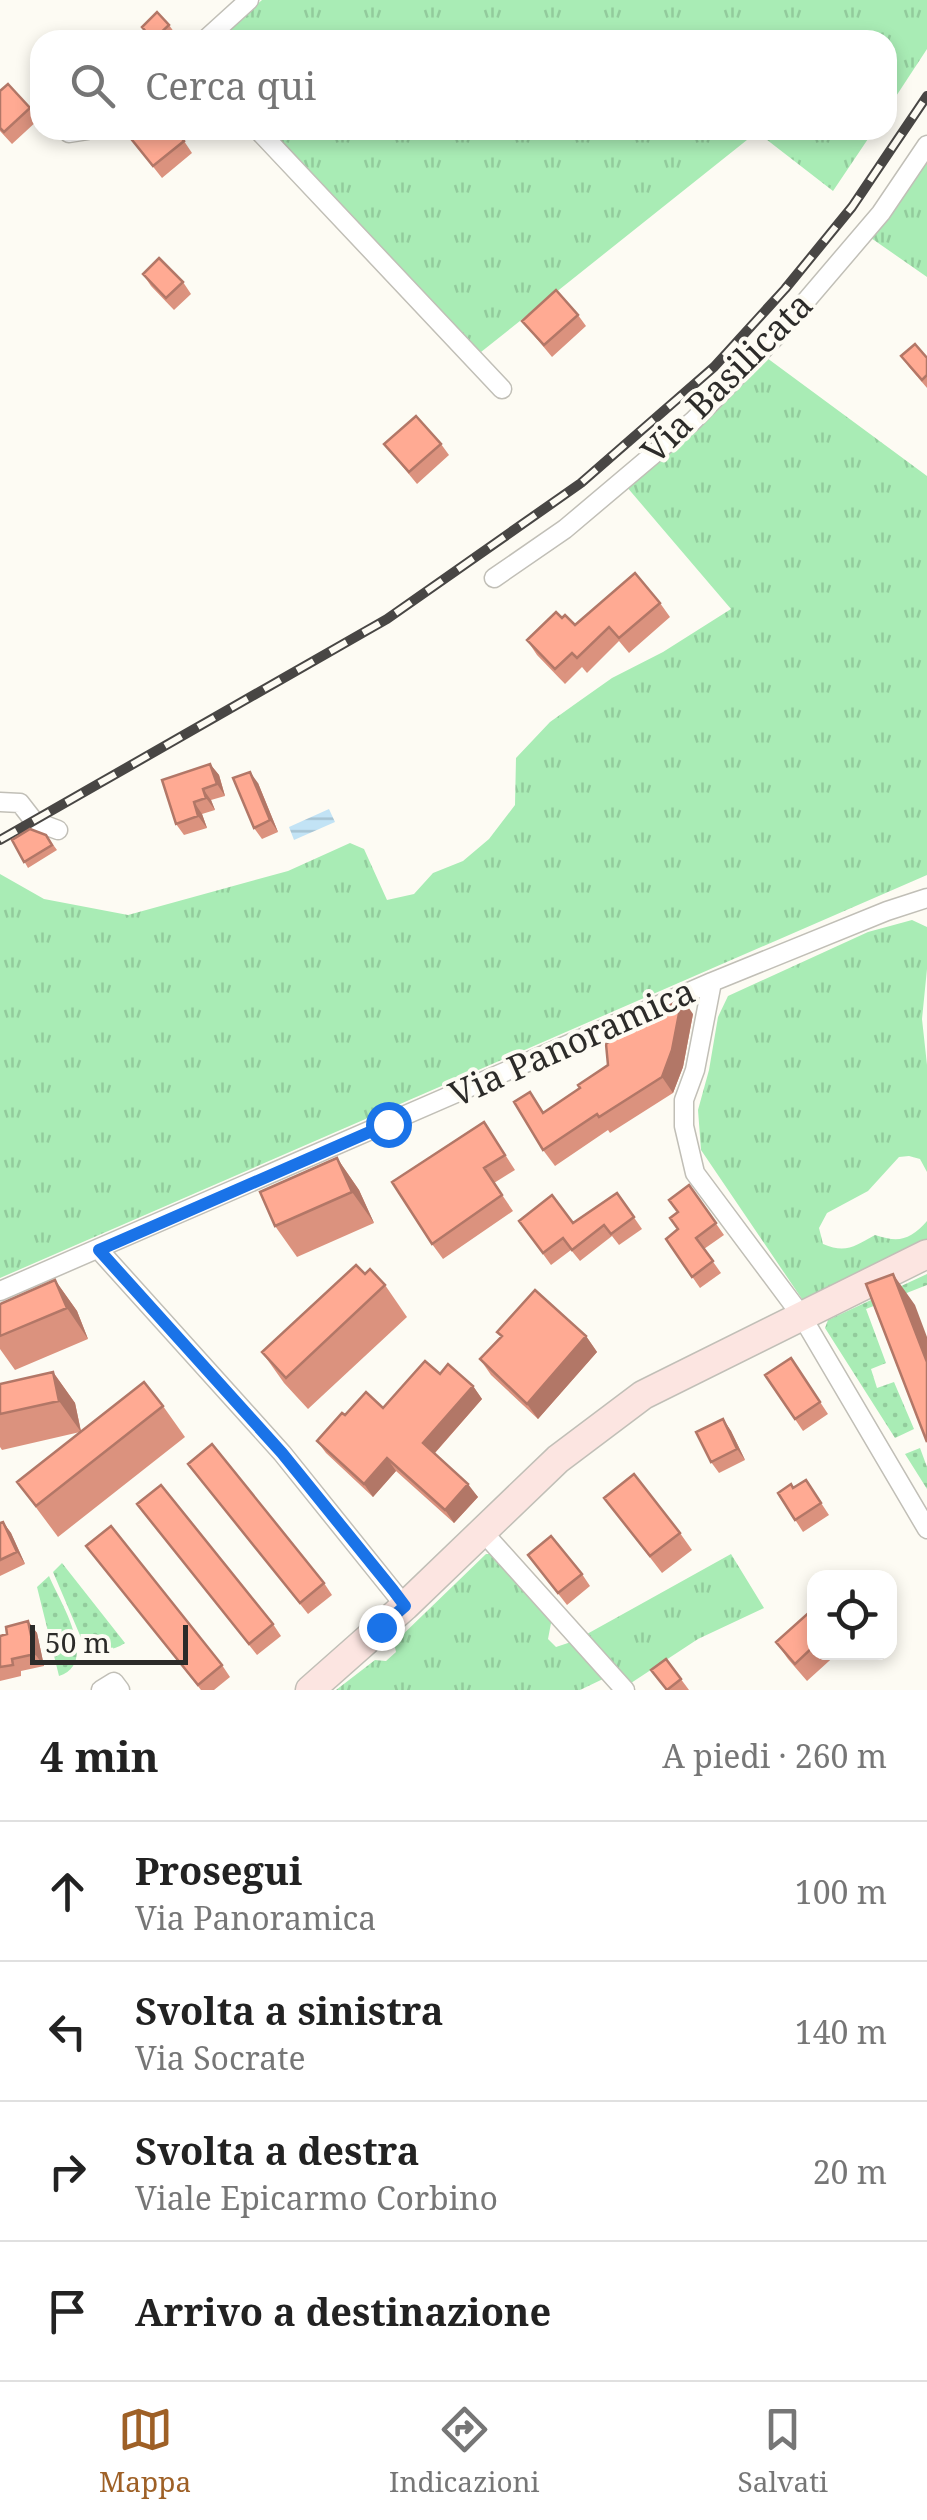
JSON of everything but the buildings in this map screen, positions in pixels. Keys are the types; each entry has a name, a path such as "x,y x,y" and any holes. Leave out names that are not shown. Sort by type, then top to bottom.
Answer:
{"main road":[{"path":"310,1690 405,1606 558,1459 643,1395 927,1254"}],"street":[{"path":"217,30 249,0"},
{"path":"267,140 502,389"},
{"name":"Via Basilicata","path":"494,578 564,528 693,421 777,335 882,213 927,145"},
{"path":"0,802 20,804 34,820 58,830"},
{"name":"Via Panoramica","path":"0,1291 712,982 927,898"},
{"path":"712,982 695,1070 684,1100 684,1126 695,1173 801,1316 927,1529"},
{"path":"99,1250 282,1453 405,1606"},
{"path":"483,1532 625,1690"},
{"path":"101,1690 114,1682 120,1690"}],"green space":[{"path":"262,0 927,0 927,49 897,95 897,30 228,30"},
{"path":"277,140 747,140 481,352"},
{"path":"767,140 867,140 833,191"},
{"path":"927,158 927,277 871,238"},
{"path":"767,358 927,476 927,875 0,1278 0,874 44,899 128,915 288,871 350,843 364,849 387,900 414,894 433,873 463,861 489,839 515,805 516,758 550,722 612,678 663,652 731,609 626,486 691,434"},
{"path":"912,920 927,927 922,1019 927,1065 927,1172 920,1159 899,1157 868,1191 827,1213 819,1228 823,1244 838,1248 856,1245 875,1235 904,1238 927,1221 927,1239 804,1302 701,1150 698,1110 718,1017 728,996 868,932"},
{"path":"927,1274 927,1285 866,1309 886,1363 871,1369 877,1388 894,1382 914,1429 895,1438 825,1328 828,1320"},
{"path":"920,1448 927,1467 927,1489 905,1454"},
{"path":"486,1554 491,1554 552,1618 548,1639 556,1647 571,1642 603,1679 580,1690 336,1690 375,1660 386,1661 396,1652 394,1643"},
{"path":"731,1554 764,1608 698,1639 631,1683 587,1634"},
{"path":"62,1563 125,1643 103,1650 82,1640 53,1572"},
{"path":"49,1576 76,1645 71,1669 59,1676 37,1587"}],"water":[{"path":"329,809 335,822 294,840 289,827"}],"railway":[{"path":"0,840 387,619 581,483 714,367 785,289 852,207 927,96"}],"route":[{"path":"381,1627 405,1606 282,1453 99,1250 388,1124"}]}
